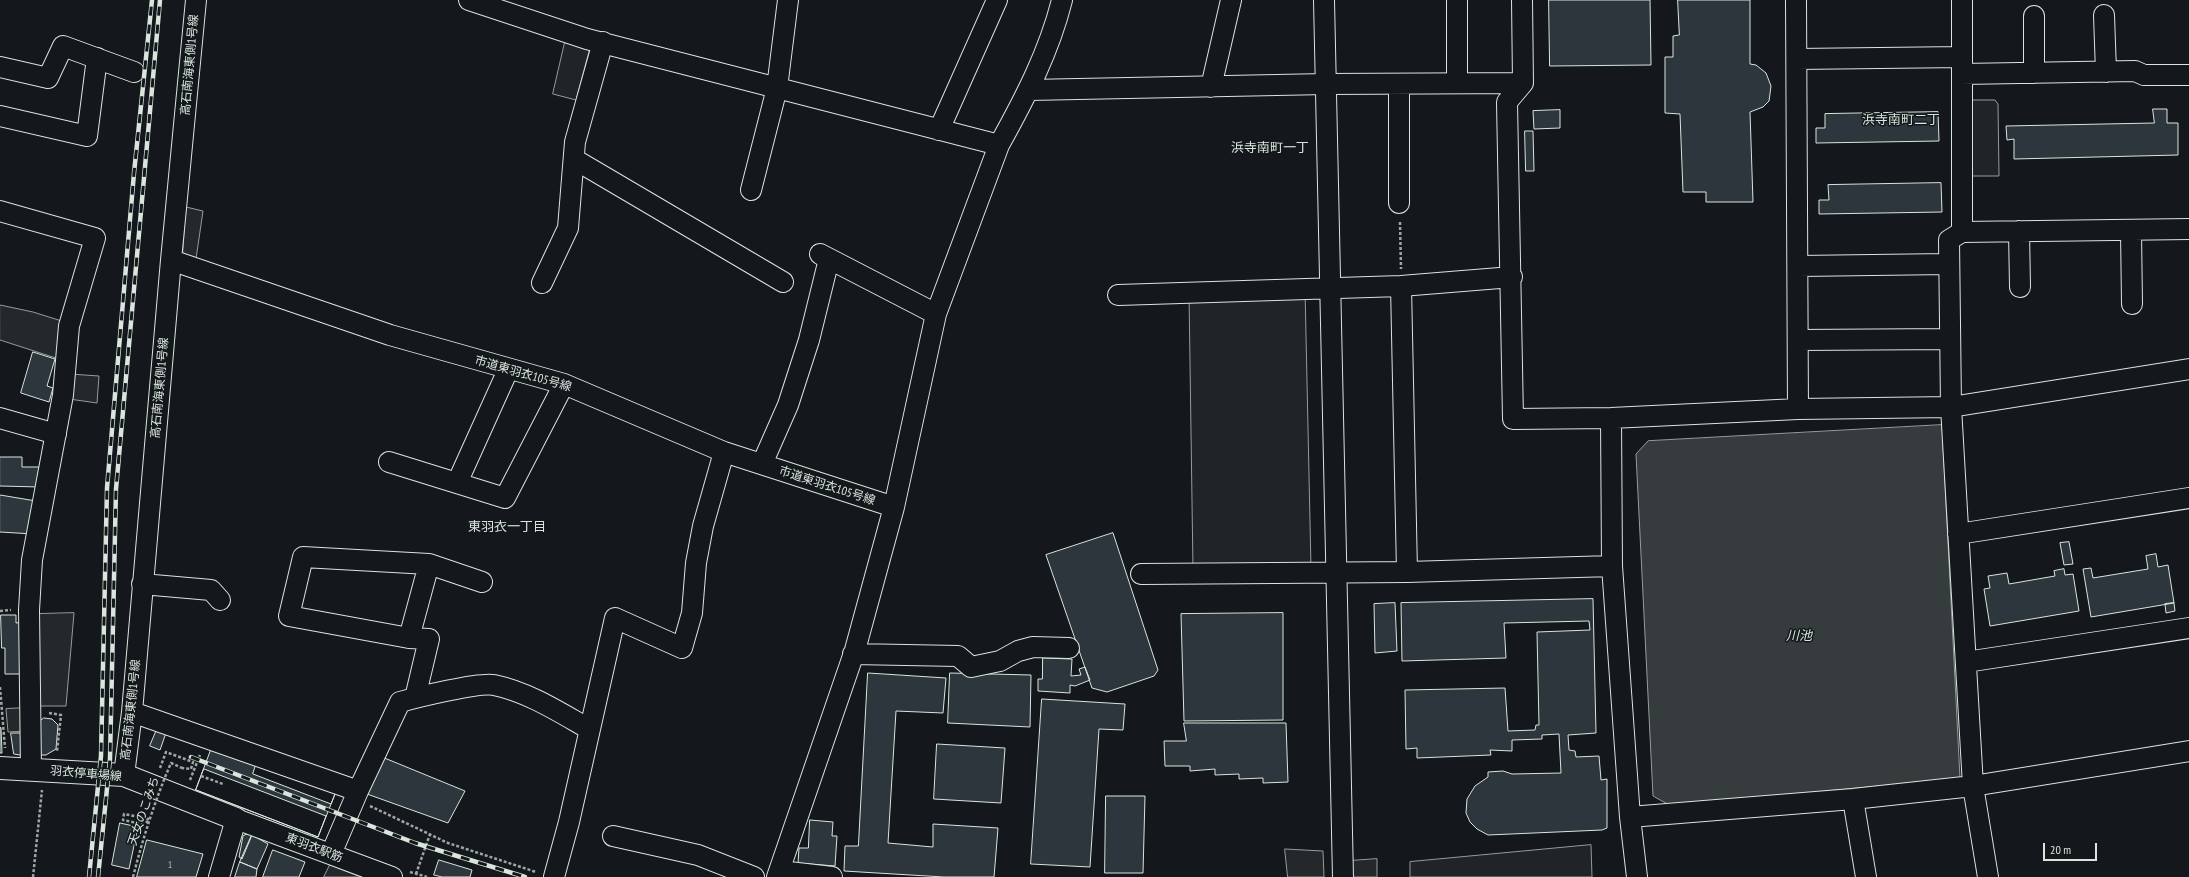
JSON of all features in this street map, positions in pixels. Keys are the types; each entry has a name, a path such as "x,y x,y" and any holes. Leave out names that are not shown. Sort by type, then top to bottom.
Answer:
{"main road":[{"name":"羽衣停車場線","path":"3,768 124,775 236,819"}],"street":[{"name":"高石南海東側1号線","path":"124,775 132,712 171,260 196,0"},
{"path":"469,0 587,39 999,145"},
{"path":"751,190 777,88 788,0"},
{"path":"939,130 997,0"},
{"path":"832,877 778,874 853,654 894,507 936,314 999,145 1029,90 1043,59 1062,0"},
{"path":"1211,87 1231,0"},
{"path":"1324,0 1335,572 1343,877"},
{"path":"1457,0 1457,82"},
{"path":"1522,0 1523,82 1507,102 1514,419 1611,418 1798,409 1951,407 2189,369"},
{"path":"1796,0 1799,266 1798,409"},
{"path":"1962,0 1962,232"},
{"path":"2034,16 2034,73"},
{"path":"2104,16 2106,72"},
{"path":"542,283 568,228 575,142 603,42"},
{"path":"1,73 48,78 63,46 134,72"},
{"path":"0,116 87,136 97,58"},
{"path":"1797,59 1962,66 2034,73 2106,72 2189,75"},
{"path":"1029,90 1523,82"},
{"path":"1399,84 1399,203"},
{"path":"574,159 783,282"},
{"path":"0,211 95,238 69,326 63,394 32,560 29,610 30,710 43,770"},
{"path":"1988,877 1973,786 1948,339 1949,240 1962,232 2130,231 2189,229"},
{"path":"2019,231 2020,287"},
{"path":"2130,231 2132,304"},
{"path":"762,464 788,405 809,340 824,256 936,314"},
{"name":"市道東羽衣105号線","path":"171,260 390,335 508,370 564,384 724,452 894,507"},
{"path":"1799,266 1948,264"},
{"path":"1118,295 1402,286 1512,277"},
{"path":"1402,286 1407,572"},
{"path":"1798,340 1948,339"},
{"path":"456,483 508,370"},
{"path":"389,462 505,498 564,384"},
{"path":"0,418 56,434"},
{"path":"1611,418 1612,566 1630,818 1637,877"},
{"path":"546,875 569,822 589,728 616,618 682,648 692,613 696,563 703,526 724,452"},
{"path":"1958,534 2189,498"},
{"path":"415,698 429,639 409,638 289,616 303,557 429,564 482,582"},
{"path":"409,638 429,564"},
{"path":"1141,574 1407,572 1612,566"},
{"path":"142,584 211,590 220,600"},
{"path":"1966,662 2189,628"},
{"path":"853,654 958,656 971,667 1000,661 1018,651 1033,648 1069,648"},
{"path":"331,854 358,791 400,702 415,698 493,685 531,697 589,728"},
{"path":"132,712 358,791"},
{"path":"1630,818 1973,786 2189,751"},
{"path":"1853,798 1866,877"},
{"path":"219,877 236,819"},
{"name":"東羽衣駅筋","path":"236,819 392,877"},
{"path":"613,836 698,855 754,877"}],"path":[{"path":"1399,203 1402,286"},
{"path":"0,687 3,768"},
{"path":"30,710 61,715 43,770 33,877"},
{"path":"189,782 201,752"},
{"name":"天女のこみち","path":"133,877 149,820 171,763 193,772"},
{"path":"201,776 223,784"},
{"path":"358,791 364,804 448,843 546,875"},
{"path":"124,814 149,820 142,824 123,820 124,814"},
{"path":"416,874 430,834"}],"shaded area":[{"path":"566,38 591,44 576,100 553,94"},
{"path":"1972,100 1995,100 1998,104 1999,176 1972,176"},
{"path":"186,207 203,211 196,259 183,254"},
{"path":"1305,288 1311,568 1193,570 1189,293"},
{"path":"0,305 33,312 65,322 62,360 0,340"},
{"path":"70,374 99,376 97,403 69,399"},
{"path":"74,613 66,706 36,706 38,614"},
{"path":"25,708 26,731 8,732 6,709"},
{"path":"1591,845 1592,877 1410,877 1410,862"},
{"path":"1285,849 1323,851 1324,877 1288,877"},
{"path":"1377,859 1377,877 1350,877 1349,861"},
{"path":"330,865 361,877 324,877"}],"water":[{"name":"川池","path":"1942,425 1960,778 1671,806 1653,796 1636,454 1648,441"}],"building":[{"path":"1549,0 1650,0 1651,65 1550,66"},
{"path":"1678,0 1750,0 1750,64 1756,65 1766,73 1771,86 1769,101 1763,107 1750,112 1753,202 1706,202 1706,192 1683,192 1680,114 1665,113 1665,57 1673,57 1673,36 1679,35"},
{"path":"2153,109 2167,109 2167,123 2178,123 2178,155 2014,159 2014,139 2007,140 2006,126 2154,123"},
{"path":"1560,110 1560,128 1534,129 1533,111"},
{"path":"1938,112 1939,141 1816,143 1816,128 1825,128 1825,114"},
{"path":"1525,131 1533,131 1534,171 1526,171"},
{"path":"1941,183 1942,212 1819,214 1819,200 1829,200 1828,185"},
{"path":"33,352 55,359 47,386 53,388 49,402 21,393"},
{"path":"0,457 22,457 22,467 41,467 40,487 0,486"},
{"path":"0,495 36,501 33,534 0,532"},
{"path":"1113,533 1158,670 1154,676 1107,692 1092,688 1046,555"},
{"path":"2069,542 2073,564 2064,565 2060,543"},
{"path":"2156,554 2158,567 2168,565 2174,603 2091,617 2083,569 2091,568 2093,578 2148,569 2146,556"},
{"path":"2064,569 2065,575 2073,574 2079,611 1990,626 1984,589 1990,588 1988,576 2007,573 2009,584 2055,576 2054,571"},
{"path":"1593,599 1596,733 1568,735 1569,750 1575,751 1576,757 1599,756 1601,780 1607,779 1607,828 1602,830 1488,835 1477,829 1470,822 1466,813 1467,799 1475,786 1488,777 1488,772 1503,771 1512,774 1561,773 1559,734 1542,735 1542,739 1512,740 1512,751 1490,750 1491,755 1417,758 1417,748 1406,749 1405,690 1505,688 1508,731 1535,730 1536,725 1539,725 1537,632 1590,630 1589,621 1504,623 1506,658 1402,661 1401,603"},
{"path":"1395,603 1397,651 1375,653 1374,604"},
{"path":"2174,603 2175,611 2166,613 2165,604"},
{"path":"1283,613 1283,720 1184,721 1181,614"},
{"path":"1,615 16,615 16,623 23,622 25,674 5,674 5,648 2,648"},
{"path":"1043,658 1072,659 1071,676 1081,675 1079,669 1085,667 1090,680 1075,686 1070,685 1070,693 1038,691 1038,679 1042,679"},
{"path":"868,673 946,678 943,713 896,711 888,843 933,847 933,824 998,828 994,877 944,877 844,871 845,846 858,846"},
{"path":"950,673 1031,675 1030,727 948,723"},
{"path":"1042,699 1125,704 1123,730 1099,729 1090,867 1031,864"},
{"path":"44,718 52,719 58,725 56,749 46,755 40,755 39,722"},
{"path":"1184,723 1286,723 1288,782 1263,783 1263,778 1239,779 1239,774 1215,775 1215,769 1190,771 1190,766 1165,766 1164,741 1186,741"},
{"path":"158,727 167,730 160,750 150,746"},
{"path":"0,728 2,753 0,753"},
{"path":"11,733 25,733 25,756 14,754"},
{"path":"214,742 337,789 318,837 196,790"},
{"path":"937,744 1005,748 1001,803 934,799"},
{"path":"382,757 465,791 448,823 367,794"},
{"path":"258,759 337,789 331,804 253,774"},
{"path":"204,769 326,816 318,837 196,790"},
{"path":"1106,796 1145,796 1143,873 1105,873"},
{"path":"810,820 833,822 832,836 837,836 835,866 798,863 799,848 808,848"},
{"path":"120,823 138,827 129,869 112,865"},
{"path":"248,834 252,835 242,859 239,857 243,836"},
{"path":"252,835 268,844 257,869 240,862"},
{"path":"147,840 203,854 196,877 137,877"},
{"path":"273,850 305,862 299,877 263,877"},
{"path":"439,860 472,870 470,877 442,877 434,875"},
{"path":"240,862 257,869 256,877 235,877"}],"railway":[{"path":"89,877 101,756 107,488 134,173 152,0"},
{"path":"98,877 110,759 116,489 160,0"},
{"path":"191,757 415,843 525,877"}],"district":[{"name":"浜寺南町二丁","path":"1901,120"},
{"name":"浜寺南町一丁","path":"1270,148"},
{"name":"東羽衣一丁目","path":"507,527"}]}
